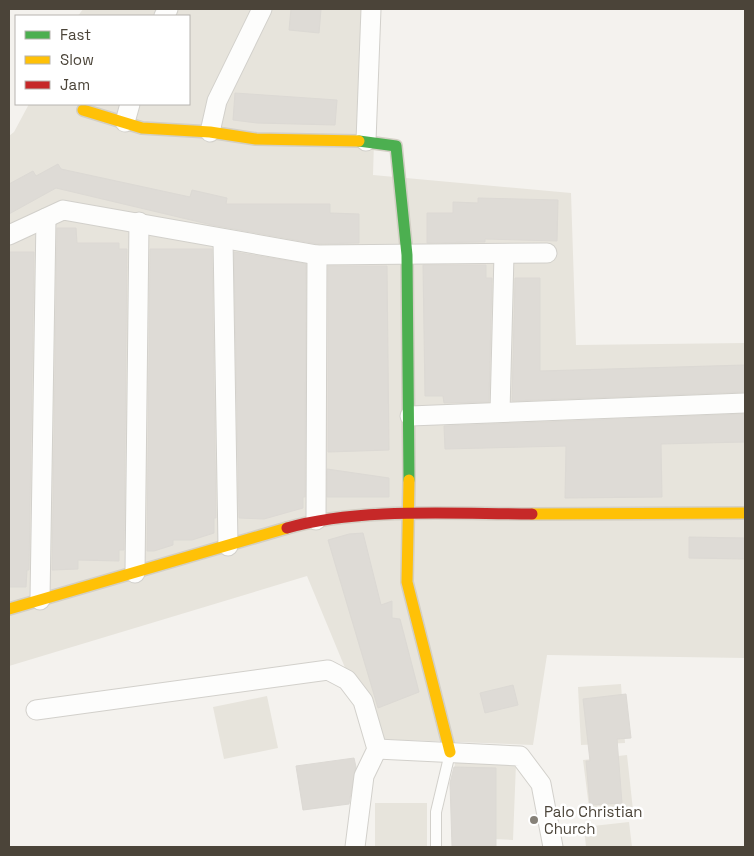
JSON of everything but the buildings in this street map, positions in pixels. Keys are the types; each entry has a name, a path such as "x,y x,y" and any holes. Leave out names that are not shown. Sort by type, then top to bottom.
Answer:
{"street":[{"path":"210,132 217,101 262,9"},
{"path":"366,141 371,9"},
{"path":"83,110 128,113 142,128 210,132 256,139 366,141 396,146 407,255 410,416 410,514 407,582 450,752"},
{"path":"9,235 63,210 317,255 547,253"},
{"path":"40,600 46,218"},
{"path":"136,573 139,222"},
{"path":"223,239 228,546"},
{"path":"500,412 504,254"},
{"path":"316,520 317,255"},
{"path":"410,416 745,403"},
{"path":"9,609 316,520 410,514 745,513"},
{"path":"36,710 328,670 347,680 363,701 377,749 364,776 355,847"},
{"path":"377,749 520,756 541,784 552,847"}],"lane":[{"path":"436,847 436,812 450,752"}],"shaded area":[{"path":"83,9 378,9 373,175 571,193 576,345 745,343 745,658 547,655 533,745 377,739 360,704 307,576 9,666 9,136 14,132 28,105 190,105 190,15 79,15"},
{"path":"621,684 625,743 581,745 578,687"},
{"path":"267,696 278,748 224,759 213,707"},
{"path":"627,755 633,810 590,815 583,760"},
{"path":"455,760 516,763 513,840 451,837"},
{"path":"375,803 427,803 427,847 375,847"},
{"path":"629,822 632,847 586,847 584,827"}],"traffic: fast":[{"path":"359,141 396,146 407,255 409,480"}],"traffic: slow":[{"path":"83,110 142,128 210,132 256,139 359,141"},
{"path":"409,480 407,582 450,752"},
{"path":"532,514 745,513"},
{"path":"9,609 287,528"}],"traffic: jam":[{"path":"287,528 315,521 377,514 532,514"}],"place":[{"name":"Palo Christian Church","path":"534,820"}]}
